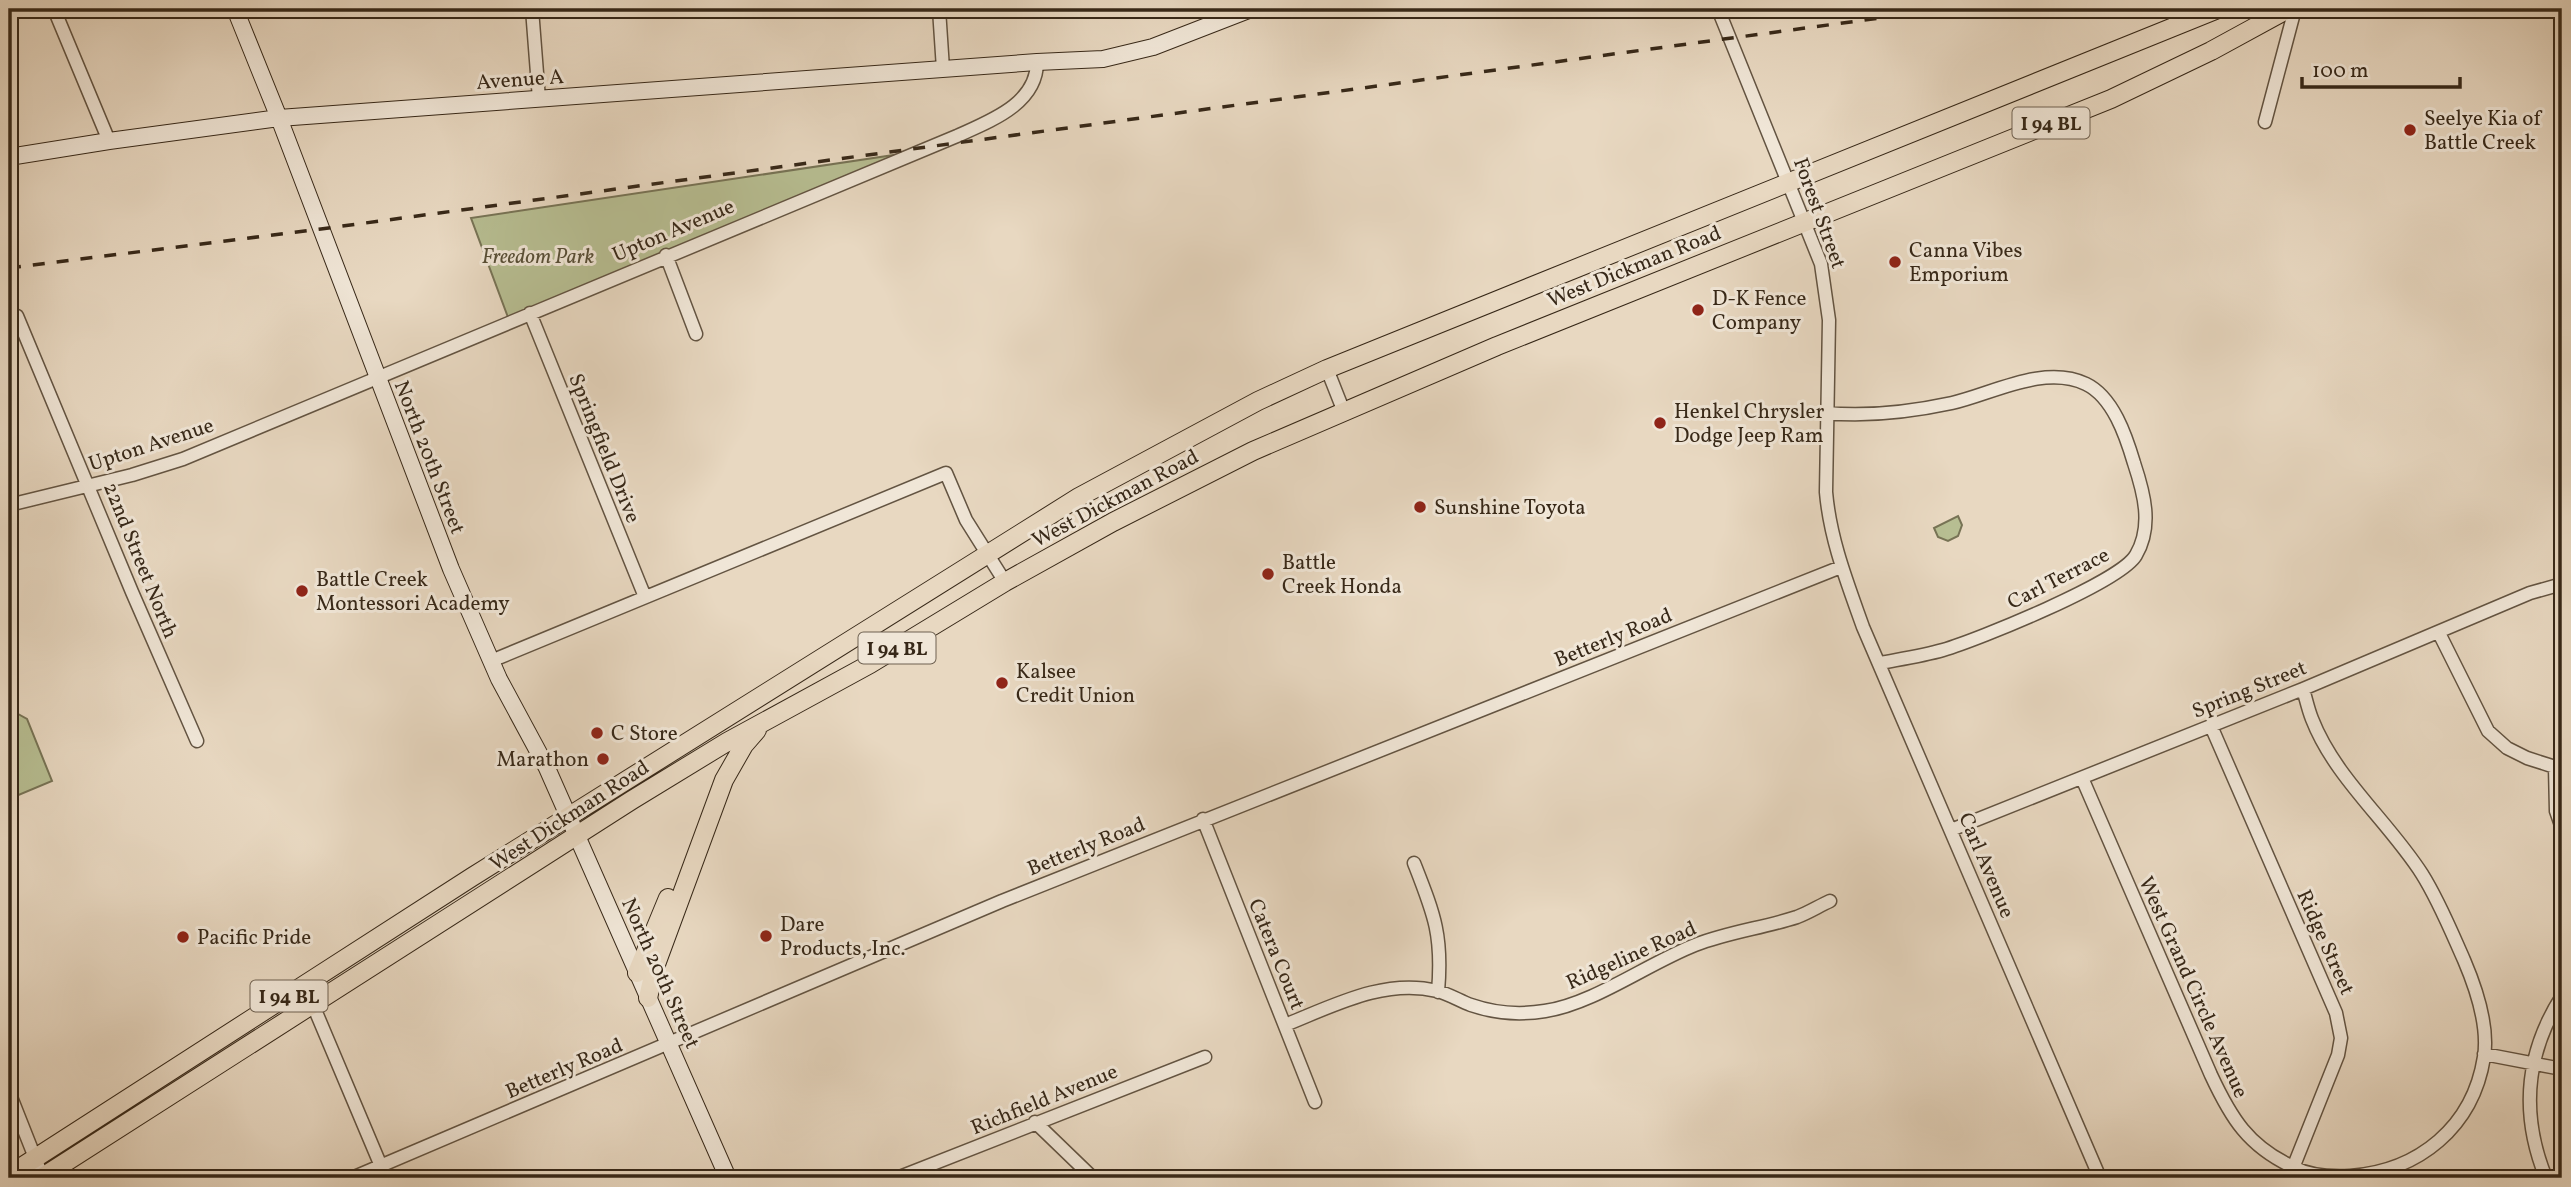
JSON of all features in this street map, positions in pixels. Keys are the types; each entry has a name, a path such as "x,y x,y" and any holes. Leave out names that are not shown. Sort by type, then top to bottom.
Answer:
{"main road":[{"name":"West Dickman Road","path":"9,1175 988,553 1079,497 1205,428 1327,369 2218,9"},
{"name":"West Dickman Road","path":"42,1178 727,743 870,664 1005,582 1114,522 1215,470 1497,346 2111,99 2211,51 2288,9"},
{"path":"638,973 741,708"},
{"path":"648,998 655,967 724,780 744,745 763,724"}],"street":[{"path":"54,9 108,141"},
{"name":"North 20th Street","path":"235,9 438,538 491,661 547,768 729,1178"},
{"path":"532,9 539,99"},
{"path":"939,9 943,69"},
{"path":"1037,61 1103,59 1153,47 1251,9"},
{"name":"Forest Street","path":"1718,9 1821,264 1829,320 1825,460 1828,520 1841,567"},
{"path":"2265,122 2295,9"},
{"name":"Avenue A","path":"9,157 279,118 1037,61"},
{"name":"Upton Avenue","path":"9,505 90,486 183,459 998,117 1032,86 1037,75 1037,61"},
{"path":"666,255 696,334"},
{"name":"Springfield Drive","path":"530,313 645,597"},
{"name":"22nd Street North","path":"17,316 197,741"},
{"path":"1327,369 1344,412"},
{"name":"Carl Terrace","path":"1826,413 1857,416 1899,413 1954,403 2040,379 2058,378 2085,384 2102,396 2114,414 2144,492 2144,532 2135,557 2115,574 2002,629 1942,650 1880,663"},
{"path":"491,661 947,473 966,520 1005,582"},
{"name":"Carl Avenue","path":"1841,567 1863,627 2100,1178"},
{"name":"Betterly Road","path":"352,1178 1002,901 1841,567"},
{"name":"Spring Street","path":"1951,830 2303,689 2530,593 2562,584"},
{"path":"2439,633 2488,731 2507,748 2558,765 2556,811 2562,828"},
{"name":"West Grand Circle Avenue","path":"2082,778 2228,1112 2243,1132 2291,1173 2342,1177 2399,1173 2452,1129 2479,1080 2484,1054 2483,1021 2473,980 2446,919 2422,874 2340,768 2312,720 2303,689"},
{"name":"Ridge Street","path":"2211,726 2336,1013 2341,1038 2338,1055 2291,1173"},
{"name":"Catera Court","path":"1203,819 1315,1102"},
{"path":"1414,863 1434,914 1439,940 1438,992"},
{"name":"Ridgeline Road","path":"1284,1026 1373,992 1414,988 1438,992 1472,1006 1499,1011 1545,1011 1592,996 1645,967 1697,944 1799,917 1830,901"},
{"path":"305,986 386,1178"},
{"path":"2546,1178 2535,1147 2530,1119 2532,1063 2541,1036 2562,996"},
{"path":"2484,1054 2562,1069"},
{"name":"Richfield Avenue","path":"897,1178 1205,1057"},
{"path":"9,1092 42,1178"},
{"path":"1035,1122 1093,1178"}],"green space":[{"name":"Freedom Park","path":"907,153 509,320 471,218"},
{"path":"1958,516 1962,525 1958,536 1948,541 1938,537 1934,528"},
{"path":"9,709 27,719 52,781 9,799"}],"railway":[{"path":"9,268 321,229 1946,9"}],"place":[{"name":"Seelye Kia of Battle Creek","path":"2410,130"},
{"name":"Canna Vibes Emporium","path":"1895,262"},
{"name":"D-K Fence Company","path":"1698,310"},
{"name":"Henkel Chrysler Dodge Jeep Ram","path":"1660,423"},
{"name":"Sunshine Toyota","path":"1420,507"},
{"name":"Battle Creek Honda","path":"1268,574"},
{"name":"Battle Creek Montessori Academy","path":"302,591"},
{"name":"Kalsee Credit Union","path":"1002,683"},
{"name":"C Store","path":"597,733"},
{"name":"Marathon","path":"603,759"},
{"name":"Dare Products, Inc.","path":"766,936"},
{"name":"Pacific Pride","path":"183,937"}]}
